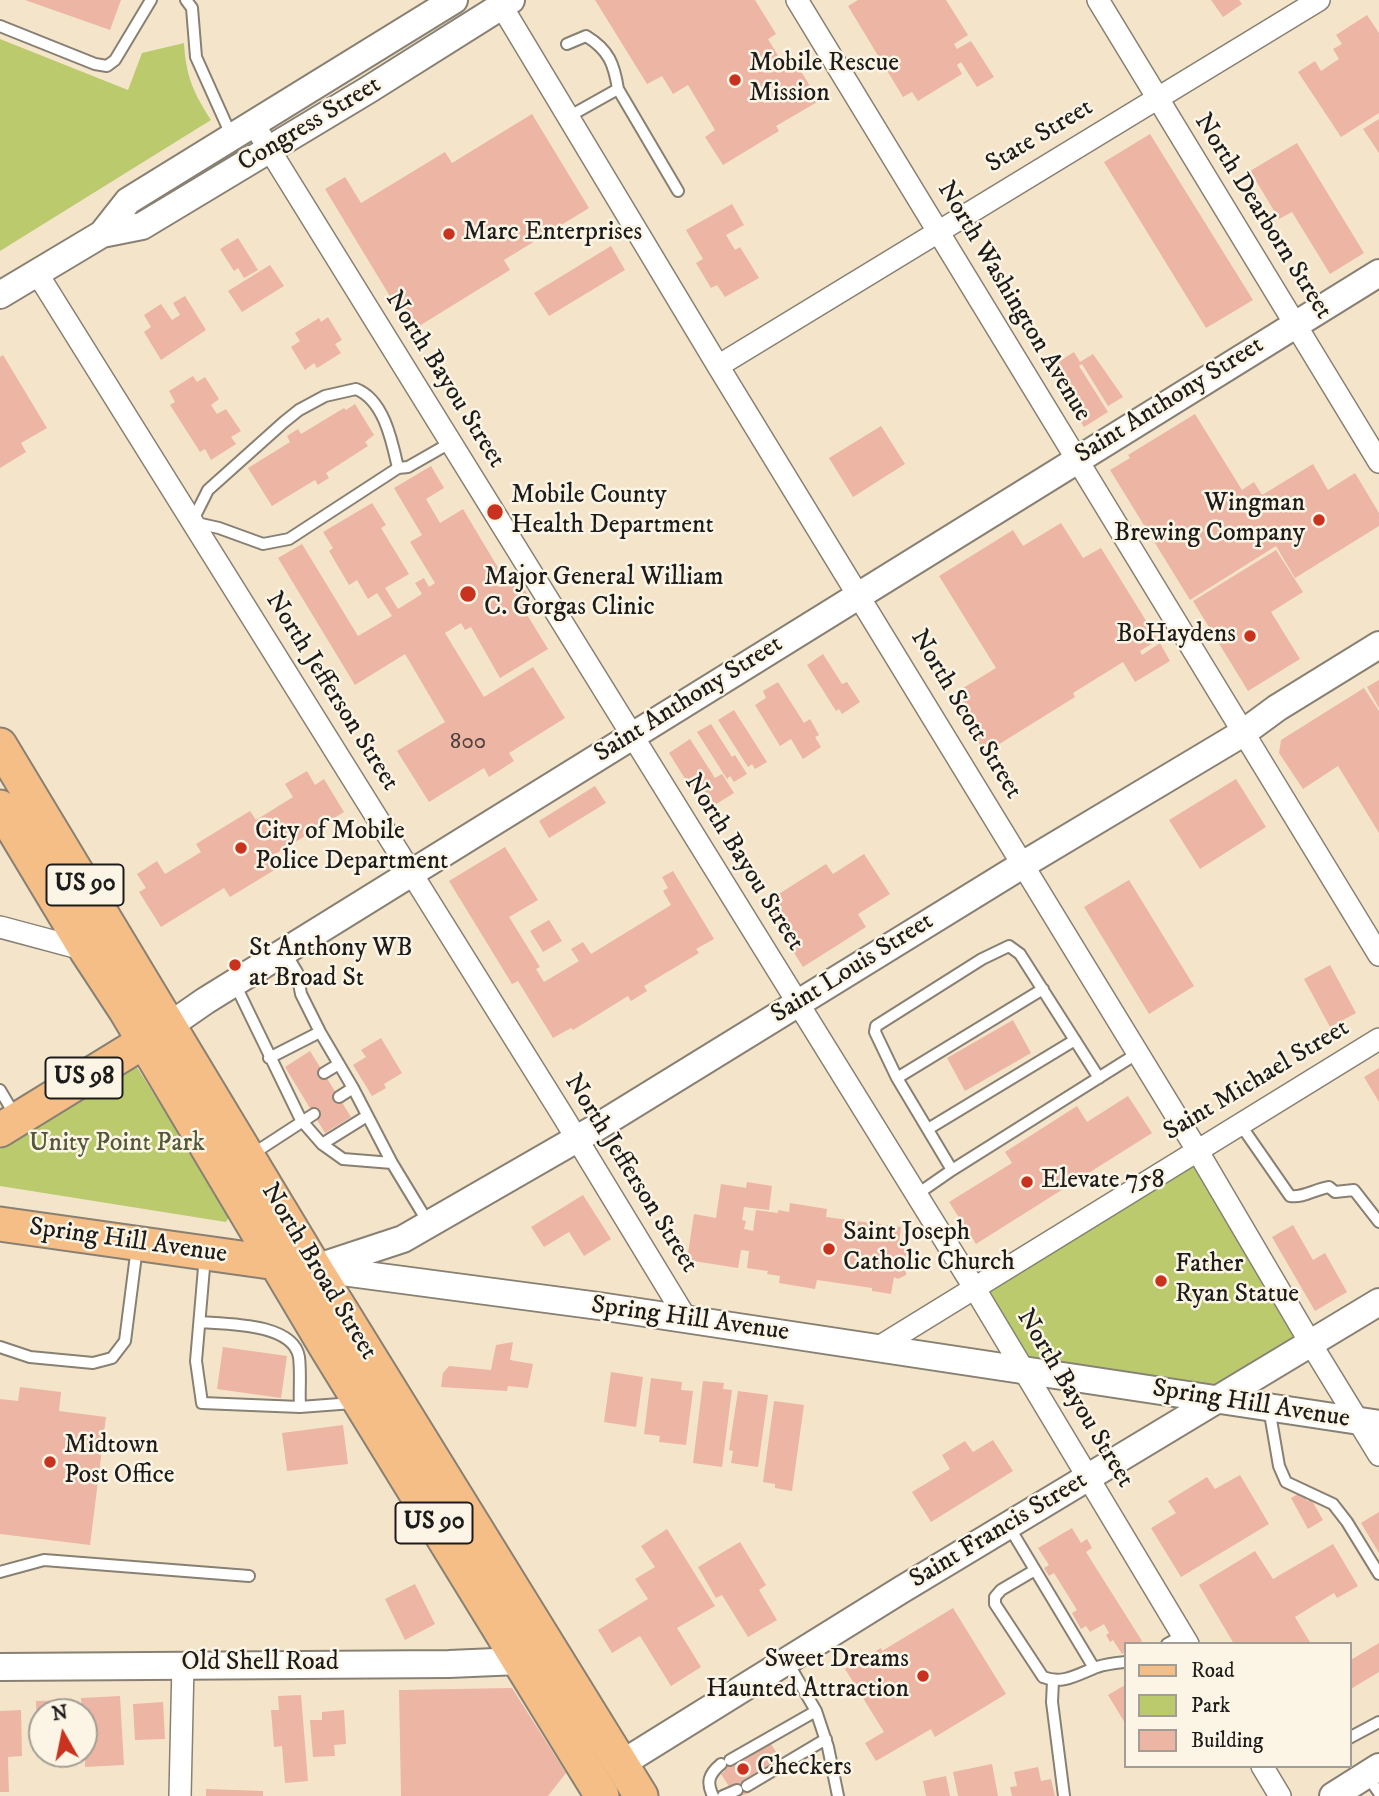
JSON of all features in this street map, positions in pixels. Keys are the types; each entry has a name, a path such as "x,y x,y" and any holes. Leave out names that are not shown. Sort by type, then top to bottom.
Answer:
{"main road":[{"name":"North Broad Street","path":"0,746 156,1033 276,1263 602,1796"},
{"name":"North Broad Street","path":"0,807 86,950 156,1033 249,1157 314,1268 640,1796"},
{"name":"Saint Anthony Street","path":"9,1125 156,1033"},
{"name":"Spring Hill Avenue","path":"0,1224 314,1268"}],"street":[{"name":"Congress Street","path":"102,234 128,201 454,0"},
{"name":"North Washington Avenue","path":"797,0 1379,955"},
{"name":"North Dearborn Street","path":"1098,0 1379,462"},
{"name":"State Street","path":"718,366 1319,0"},
{"name":"Congress Street","path":"0,295 102,234 142,226 368,90 503,2"},
{"name":"North Scott Street","path":"503,2 568,117 1024,864 1311,1344 1369,1423 1379,1455"},
{"name":"North Bayou Street","path":"243,130 268,149 975,1289 1088,1477 1180,1641"},
{"name":"North Jefferson Street","path":"37,273 687,1320"},
{"name":"Saint Anthony Street","path":"156,1033 1379,273"},
{"name":"Saint Louis Street","path":"314,1268 403,1239 577,1139 1024,864 1243,733 1277,708 1379,645"},
{"path":"0,926 86,950"},
{"name":"Saint Michael Street","path":"879,1347 1379,1040"},
{"name":"Spring Hill Avenue","path":"314,1268 879,1347 1369,1423"},
{"name":"Saint Francis Street","path":"621,1764 1008,1525 1379,1302"},
{"name":"Old Shell Road","path":"0,1667 449,1664 519,1661"},
{"path":"180,1796 183,1664"},
{"path":"1263,1768 1280,1796"},
{"path":"1333,1796 1375,1778"}],"lane":[{"path":"0,26 95,64 107,66 115,60 151,0"},
{"path":"186,0 192,8 196,57 243,130"},
{"path":"567,44 586,36 600,44 615,66 618,89 678,191"},
{"path":"568,117 618,89"},
{"path":"398,468 390,433 369,394 356,389 325,397 299,410 208,490 192,522 219,528 263,544 289,539 398,468 408,467 450,443"},
{"path":"952,1170 875,1037 876,1026 982,959 1009,946 1020,954 1099,1078"},
{"path":"285,952 297,972 301,994 320,1032 429,1224"},
{"path":"235,984 301,1120 323,1144 343,1159 392,1163"},
{"path":"897,1078 1044,989"},
{"path":"270,1058 320,1032"},
{"path":"929,1129 1075,1040"},
{"path":"916,1195 1138,1054"},
{"path":"324,1073 339,1064"},
{"path":"287,1094 298,1088"},
{"path":"339,1097 353,1088"},
{"path":"0,1090 9,1125"},
{"path":"249,1157 301,1120 314,1114"},
{"path":"323,1144 367,1116"},
{"path":"1240,1124 1290,1196 1305,1195 1315,1189 1329,1187 1335,1192 1354,1190 1379,1222"},
{"path":"0,1347 30,1357 93,1363 113,1358 125,1341 138,1244"},
{"path":"205,1254 196,1361 202,1402 294,1407 361,1403"},
{"path":"201,1322 244,1326 282,1334 294,1344 299,1356 294,1407"},
{"path":"223,1404 241,1398"},
{"path":"268,1399 294,1407"},
{"path":"1269,1408 1279,1466 1286,1482 1333,1504 1379,1574"},
{"path":"1008,1525 1094,1668"},
{"path":"0,1572 44,1560 249,1576"},
{"path":"1035,1570 1000,1590 995,1597 995,1604 1043,1677 1062,1681 1094,1668 1124,1662"},
{"path":"787,1661 816,1711 826,1739 837,1791 824,1796"},
{"path":"1053,1681 1052,1702 1064,1796"},
{"path":"713,1796 708,1784 710,1773 816,1711"},
{"path":"1351,1737 1379,1722"},
{"path":"723,1796 742,1788 826,1739"}],"green space":[{"path":"0,39 128,90 142,53 184,43 192,83 211,120 0,251"},
{"name":"Unity Point Park","path":"135,1064 230,1215 226,1222 0,1186 0,1149"},
{"path":"1197,1150 1311,1344 1217,1400 1023,1369 975,1289"}],"building":[{"path":"25,0 121,0 110,30"},
{"name":"Mobile Rescue Mission","path":"595,0 755,0 776,34 768,39 786,69 796,63 819,101 776,126 779,131 723,165 705,137 715,130 688,85 673,94 662,76 647,84"},
{"path":"858,0 946,0 968,35 954,44 957,49 971,41 994,77 977,87 961,62 957,65 962,74 918,101 912,92 903,97 848,6"},
{"path":"1211,0 1239,0 1242,4 1223,17"},
{"path":"1367,15 1379,33 1379,113 1341,137 1298,72 1315,61 1321,71 1339,59 1333,49 1342,44 1336,35"},
{"name":"Marc Enterprises","path":"532,114 589,208 504,260 510,270 411,331 325,189 345,177 361,203 445,152 452,163"},
{"path":"1379,119 1379,153 1363,129"},
{"path":"1150,134 1253,300 1206,328 1104,162"},
{"path":"1297,143 1364,253 1330,274 1292,212 1279,219 1250,171"},
{"path":"732,204 744,225 726,235 735,250 740,247 759,278 725,297 717,285 711,288 696,263 703,259 686,230"},
{"path":"238,238 258,270 244,278 238,268 234,271 220,249"},
{"path":"611,246 625,270 549,316 534,293"},
{"path":"270,265 284,286 242,312 228,291"},
{"path":"185,296 206,330 161,360 144,332 151,327 144,315 161,304 172,320 180,315 173,303"},
{"path":"328,317 342,340 335,344 341,353 317,368 314,363 305,370 291,347 300,341 295,333 319,318 321,322"},
{"path":"1074,352 1080,362 1093,354 1123,397 1108,406 1082,364 1079,366 1108,412 1084,427 1056,383 1059,382 1050,367"},
{"path":"3,355 47,428 21,443 26,452 0,468 0,357"},
{"path":"193,376 197,382 205,377 219,399 211,405 217,414 226,409 241,431 231,437 236,444 211,460 205,449 200,452 170,405 175,402 169,391"},
{"path":"355,404 374,435 365,442 368,446 326,473 329,478 318,485 315,480 272,506 248,468 290,442 287,436 298,429 301,434"},
{"path":"1195,414 1242,490 1254,482 1262,495 1313,464 1328,490 1355,473 1379,513 1379,526 1295,578 1276,546 1190,600 1110,470 1130,458 1128,455"},
{"path":"881,426 905,464 853,497 829,458"},
{"name":"Major General William C. Gorgas Clinic","path":"431,466 444,488 426,499 440,523 463,509 503,576 513,570 535,607 526,613 548,649 500,678 471,627 465,630 461,623 445,633 484,697 533,667 565,718 509,753 514,761 489,777 484,768 429,802 397,751 445,722 405,654 355,685 278,558 302,544 358,636 392,616 377,593 368,599 357,580 349,585 329,551 333,548 323,532 372,503 386,525 381,528 409,574 385,588 398,609 422,594 415,583 424,578 429,587 435,583 410,542 422,535 394,488"},
{"path":"1061,523 1083,558 1101,548 1158,640 1140,651 1142,655 1160,643 1170,661 1135,682 1123,662 1073,693 1075,697 985,753 950,696 996,668 939,576 1013,530 1023,546"},
{"name":"BoHaydens","path":"1276,550 1303,592 1271,612 1300,659 1248,691 1193,601"},
{"path":"823,654 842,684 847,682 860,702 842,714 839,709 836,711 807,665"},
{"path":"1379,680 1379,708 1367,687"},
{"path":"778,682 804,723 810,719 819,735 815,737 821,747 803,759 791,739 780,746 755,705 766,698 763,691"},
{"path":"1364,688 1379,711 1379,833 1338,766 1303,789 1279,753 1281,740"},
{"path":"734,710 767,762 755,769 752,764 748,767 718,720"},
{"path":"711,724 732,757 735,755 747,774 734,782 730,776 727,779 697,732"},
{"path":"690,739 715,778 722,774 734,793 705,811 669,753"},
{"name":"City of Mobile Police Department","path":"307,771 315,785 324,779 344,812 274,855 281,866 230,897 224,888 161,927 139,892 146,888 137,874 157,861 165,874 201,852 196,844 250,811 256,820 293,797 285,784"},
{"path":"1236,779 1266,827 1200,869 1169,820"},
{"path":"595,786 606,803 549,838 539,821"},
{"path":"505,847 538,900 509,917 540,967 536,969 544,982 579,961 571,949 583,942 591,954 671,905 663,891 668,888 662,877 673,871 714,939 696,949 699,953 644,986 647,991 631,1001 628,996 573,1030 571,1028 553,1038 518,981 512,984 449,881"},
{"path":"864,854 890,894 858,914 866,927 803,967 763,904 826,864 833,874"},
{"path":"1129,880 1194,986 1149,1014 1084,907"},
{"path":"549,920 562,941 543,952 530,931"},
{"path":"1330,965 1356,1013 1330,1027 1304,979"},
{"path":"1013,1020 1031,1053 965,1091 947,1058"},
{"path":"381,1038 402,1073 384,1084 386,1088 372,1096 353,1065 366,1057 361,1050"},
{"path":"310,1051 351,1117 325,1133 285,1067"},
{"path":"1379,1068 1379,1102 1364,1077"},
{"name":"Elevate 758","path":"1128,1096 1152,1133 976,1244 949,1202 1012,1163 1005,1152 1077,1106 1087,1122"},
{"name":"Saint Joseph Catholic Church","path":"747,1182 772,1186 769,1210 744,1207 744,1229 753,1231 756,1210 789,1212 790,1203 827,1209 826,1217 901,1227 899,1243 904,1242 910,1253 907,1254 906,1275 898,1279 894,1277 891,1294 872,1291 872,1288 817,1280 815,1289 779,1283 780,1276 747,1268 749,1251 741,1250 738,1268 687,1260 694,1214 716,1218 721,1184 746,1188"},
{"path":"583,1195 611,1239 584,1256 569,1232 544,1247 531,1227"},
{"path":"1293,1225 1313,1260 1325,1253 1347,1292 1315,1311 1272,1237"},
{"path":"513,1342 510,1360 533,1364 528,1388 508,1386 507,1391 441,1387 443,1373 449,1366 491,1370 496,1345"},
{"path":"223,1347 287,1356 281,1398 217,1389"},
{"path":"611,1372 643,1377 636,1427 604,1422"},
{"path":"651,1378 682,1382 681,1390 693,1391 686,1445 659,1442 660,1436 644,1434"},
{"path":"703,1381 724,1383 723,1389 732,1390 722,1467 693,1463"},
{"name":"Midtown Post Office","path":"20,1387 61,1392 59,1411 106,1417 90,1545 0,1534 0,1399 18,1401"},
{"path":"738,1391 768,1395 758,1467 731,1463 733,1451 729,1450"},
{"path":"774,1401 804,1405 792,1491 775,1488 775,1484 763,1482"},
{"path":"343,1425 348,1464 287,1471 282,1433"},
{"path":"993,1440 1013,1471 931,1522 912,1492 950,1469 942,1455 965,1441 973,1452"},
{"path":"1240,1475 1269,1524 1181,1577 1151,1528 1176,1513 1168,1501 1207,1477 1215,1489"},
{"path":"1302,1492 1307,1501 1311,1499 1323,1520 1308,1529 1291,1498"},
{"path":"1379,1512 1379,1553 1361,1523"},
{"path":"1072,1528 1081,1543 1087,1539 1092,1548 1086,1552 1142,1641 1124,1642 1122,1654 1113,1640 1110,1642 1104,1624 1090,1632 1086,1626 1081,1629 1072,1613 1077,1610 1054,1573 1049,1576 1044,1568 1049,1565 1038,1548"},
{"path":"667,1529 715,1606 677,1628 701,1667 671,1686 640,1636 612,1653 598,1630 648,1599 635,1579 655,1567 641,1546"},
{"path":"740,1542 766,1585 759,1590 777,1620 748,1637 722,1595 716,1598 698,1567"},
{"path":"1333,1544 1358,1586 1337,1598 1334,1593 1295,1617 1310,1642 1233,1642 1199,1585 1255,1551 1273,1579"},
{"path":"415,1584 435,1624 405,1640 385,1599"},
{"path":"953,1608 1006,1694 935,1737 931,1729 876,1761 865,1743 884,1732 845,1669 881,1648 882,1651"},
{"path":"1379,1643 1379,1672 1351,1689 1351,1660"},
{"path":"1124,1686 1124,1721 1108,1695"},
{"path":"512,1688 566,1773 548,1796 401,1796 399,1690"},
{"path":"301,1695 308,1781 285,1783 282,1746 274,1747 271,1710 279,1710 278,1696"},
{"path":"120,1696 124,1765 98,1766 98,1698 81,1698"},
{"path":"163,1702 165,1739 135,1740 133,1704"},
{"path":"21,1710 22,1756 8,1757 9,1792 0,1792 0,1711"},
{"path":"344,1710 346,1744 334,1745 335,1756 313,1757 310,1720 322,1720 322,1712"},
{"name":"Checkers","path":"771,1744 780,1758 743,1780 750,1793 741,1796 734,1785 730,1788 721,1774 725,1771 719,1760 727,1755 734,1766"},
{"path":"992,1764 998,1796 958,1796 953,1772"},
{"path":"1038,1767 1041,1781 1051,1779 1055,1796 1012,1796 1010,1787 1017,1786 1014,1772"},
{"path":"946,1776 950,1796 926,1796 923,1781"},
{"path":"206,1789 263,1791 263,1796 206,1796"}],"place":[{"name":"Mobile Rescue Mission","path":"735,80"},
{"name":"Marc Enterprises","path":"449,234"},
{"name":"Mobile County Health Department","path":"495,512"},
{"name":"Wingman Brewing Company","path":"1319,520"},
{"name":"Major General William C. Gorgas Clinic","path":"468,594"},
{"name":"BoHaydens","path":"1250,636"},
{"name":"City of Mobile Police Department","path":"241,848"},
{"name":"St Anthony WB at Broad St","path":"235,965"},
{"name":"Elevate 758","path":"1027,1182"},
{"name":"Saint Joseph Catholic Church","path":"829,1249"},
{"name":"Father Ryan Statue","path":"1161,1281"},
{"name":"Midtown Post Office","path":"50,1462"},
{"name":"Sweet Dreams Haunted Attraction","path":"923,1676"},
{"name":"Checkers","path":"743,1769"}]}
